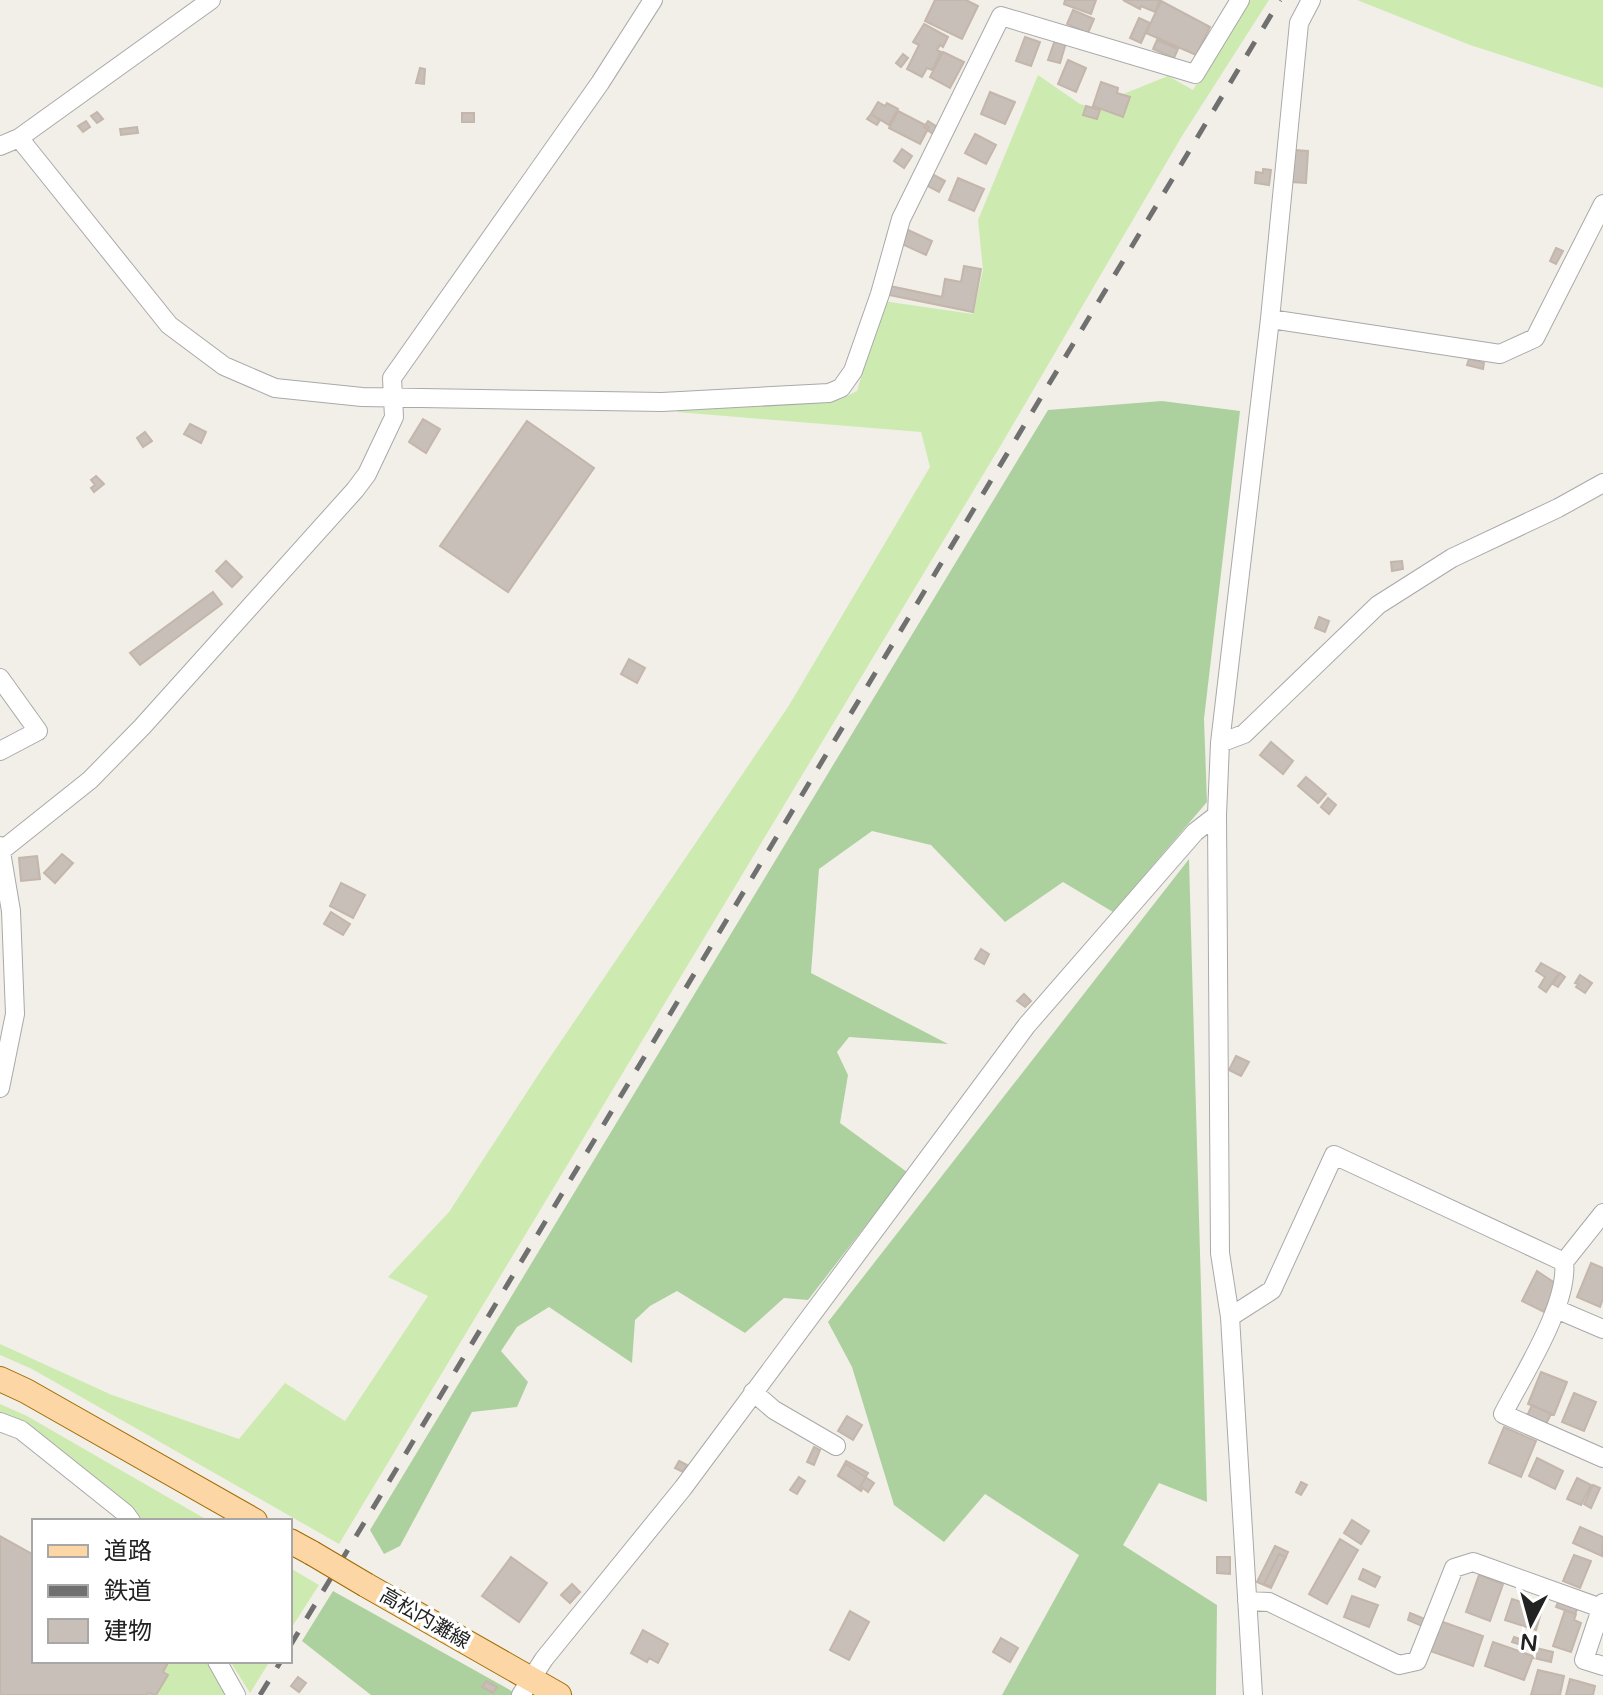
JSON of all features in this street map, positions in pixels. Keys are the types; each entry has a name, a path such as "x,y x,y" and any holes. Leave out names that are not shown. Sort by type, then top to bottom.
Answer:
{"main road":[{"path":"0,1379 251,1519"},
{"name":"高松内灘線","path":"292,1542 366,1585 526,1687 559,1695"}],"street":[{"path":"0,146 19,138 211,0"},
{"path":"0,1088 15,1014 11,911 1,849 101,769 355,490 367,474 394,417 392,378 600,83 653,0"},
{"path":"19,138 169,325 224,366 275,388 362,397 662,402 829,393 841,388 853,371 880,294 901,219 1001,16 1195,74 1240,0"},
{"path":"1253,1695 1230,1317 1220,1253 1217,815 1220,743 1270,319 1299,23 1311,0"},
{"path":"1270,319 1500,354 1535,338 1603,204"},
{"path":"1220,743 1244,734 1378,605 1452,558 1603,483"},
{"path":"0,678 38,731 0,751"},
{"path":"526,1687 683,1488 1027,1025 1195,832 1217,815"},
{"path":"1230,1317 1272,1290 1334,1155 1564,1262"},
{"path":"1603,1213 1564,1262 1565,1271 1556,1309 1503,1414 1603,1458"},
{"path":"1556,1309 1603,1329"},
{"path":"753,1392 774,1410 836,1446"},
{"path":"0,1422 21,1430 130,1519"},
{"path":"1247,1601 1269,1602 1399,1665 1417,1661 1454,1568 1473,1562 1602,1606 1584,1660 1603,1666"},
{"path":"218,1663 236,1695"}],"green space":[{"path":"1247,0 1269,0 1182,136 1001,445 339,1544 32,1369 0,1355 0,1344 112,1395 239,1439 285,1383 345,1421 428,1296 388,1277 449,1212 542,1069 788,707 930,467 921,432 677,412 686,405 841,399 857,391 883,301 973,314 983,270 978,220 1038,75 1080,104 1091,107 1168,76 1193,90"},
{"path":"1357,0 1603,0 1603,88 1470,45"},
{"path":"1162,401 1240,411 1204,719 1207,802 1113,912 1063,882 1005,922 931,845 872,831 819,869 811,973 948,1044 849,1037 837,1052 848,1075 840,1123 907,1172 808,1300 784,1298 745,1333 677,1291 650,1306 635,1320 632,1363 549,1307 517,1327 501,1351 528,1382 517,1407 472,1412 400,1546 384,1554 370,1530 1048,410"},
{"path":"1189,859 1207,1502 1159,1483 1123,1545 1217,1605 1216,1695 1002,1695 1079,1555 985,1494 944,1542 894,1505 852,1367 828,1322"},
{"path":"0,1404 27,1416 206,1519 140,1519 76,1463 0,1417"},
{"path":"292,1569 319,1585 292,1627"},
{"path":"0,1576 32,1656 32,1663 210,1663 228,1695 0,1695"},
{"path":"333,1591 517,1695 371,1695 302,1641"},
{"path":"231,1663 269,1663 250,1693"}],"building":[{"path":"935,0 966,0 978,6 962,39 925,21"},
{"path":"1065,0 1096,0 1091,14 1064,4"},
{"path":"1123,0 1160,0 1155,12 1141,6 1140,9"},
{"path":"1161,1 1210,27 1196,55 1146,33"},
{"path":"1073,10 1094,19 1088,33 1067,24"},
{"path":"1139,18 1150,23 1141,43 1130,38"},
{"path":"924,24 948,37 943,47 940,45 937,50 941,52 932,70 927,68 922,77 907,69 919,45 913,42"},
{"path":"1025,37 1040,42 1031,66 1016,61"},
{"path":"1055,40 1066,43 1060,63 1048,60"},
{"path":"1157,40 1178,49 1174,58 1153,49"},
{"path":"943,52 964,62 950,88 930,77"},
{"path":"903,54 908,58 901,67 896,63"},
{"path":"1068,60 1086,68 1076,92 1058,84"},
{"path":"420,68 425,69 424,84 416,83"},
{"path":"1101,82 1118,88 1117,93 1130,97 1123,117 1093,106"},
{"path":"990,92 1015,102 1005,124 981,114"},
{"path":"878,102 898,109 889,125 871,114"},
{"path":"1086,106 1100,110 1097,119 1083,115"},
{"path":"898,111 929,127 920,144 889,128"},
{"path":"97,112 103,119 97,123 91,116"},
{"path":"462,113 474,113 474,122 462,122"},
{"path":"871,114 880,120 877,125 867,119"},
{"path":"86,121 90,127 83,132 78,126"},
{"path":"928,121 939,128 934,135 924,127"},
{"path":"137,127 138,133 121,135 120,129"},
{"path":"975,134 996,145 986,164 965,153"},
{"path":"902,149 912,156 904,168 894,161"},
{"path":"1294,150 1308,151 1306,183 1291,182"},
{"path":"1263,169 1271,170 1269,185 1255,183 1256,172 1263,173"},
{"path":"932,174 945,181 939,192 926,185"},
{"path":"958,178 984,189 974,211 949,200"},
{"path":"908,230 932,241 926,255 902,244"},
{"path":"1556,248 1563,251 1556,264 1550,261"},
{"path":"964,266 981,269 973,312 889,295 890,286 942,297 945,279 961,282"},
{"path":"1469,359 1484,363 1483,369 1467,365"},
{"path":"423,419 440,429 426,453 409,442"},
{"path":"527,421 594,468 508,592 440,546"},
{"path":"190,424 206,432 201,443 184,434"},
{"path":"145,432 152,441 143,447 137,438"},
{"path":"96,476 104,484 94,492 91,488 95,485 91,480"},
{"path":"226,561 242,577 232,587 216,571"},
{"path":"1402,561 1403,569 1392,571 1391,562"},
{"path":"213,592 222,604 140,665 130,653"},
{"path":"1319,617 1329,621 1325,632 1315,628"},
{"path":"629,659 645,668 637,683 621,674"},
{"path":"1271,742 1293,761 1283,774 1260,755"},
{"path":"1306,777 1326,794 1318,803 1298,786"},
{"path":"1328,798 1336,805 1329,814 1321,807"},
{"path":"62,854 73,863 55,883 44,873"},
{"path":"37,856 40,879 21,881 19,858"},
{"path":"341,883 365,895 353,918 330,906"},
{"path":"331,912 350,924 343,935 324,924"},
{"path":"981,949 989,954 984,964 975,959"},
{"path":"1541,963 1559,973 1546,992 1539,987 1545,977 1536,971"},
{"path":"1560,973 1565,977 1558,987 1553,984"},
{"path":"1580,975 1592,983 1585,993 1576,987"},
{"path":"1024,994 1031,1001 1025,1007 1017,1001"},
{"path":"1236,1056 1249,1062 1241,1076 1229,1070"},
{"path":"1591,1263 1603,1268 1600,1307 1577,1297"},
{"path":"1537,1271 1555,1283 1544,1312 1522,1301"},
{"path":"1541,1372 1567,1382 1554,1415 1528,1404"},
{"path":"1574,1393 1596,1402 1584,1431 1562,1422"},
{"path":"1532,1405 1551,1414 1545,1426 1526,1418"},
{"path":"847,1416 862,1425 853,1440 838,1431"},
{"path":"1504,1427 1536,1441 1521,1477 1489,1463"},
{"path":"814,1447 820,1450 814,1465 807,1462"},
{"path":"1537,1458 1563,1471 1555,1489 1529,1476"},
{"path":"679,1461 687,1465 683,1472 675,1468"},
{"path":"846,1461 868,1473 859,1489 838,1476"},
{"path":"846,1464 874,1483 868,1492 863,1488 861,1491 838,1475"},
{"path":"799,1477 805,1481 797,1494 790,1490"},
{"path":"1577,1478 1591,1485 1581,1505 1567,1499"},
{"path":"1301,1482 1307,1485 1301,1495 1296,1492"},
{"path":"1593,1485 1600,1488 1591,1508 1584,1504"},
{"path":"1352,1520 1369,1531 1361,1544 1344,1533"},
{"path":"1580,1527 1603,1537 1602,1556 1573,1543"},
{"path":"0,1536 32,1554 32,1663 168,1663 163,1672 168,1675 156,1695 0,1695"},
{"path":"1340,1539 1358,1550 1327,1604 1309,1594"},
{"path":"1275,1546 1288,1552 1271,1588 1257,1582"},
{"path":"1279,1554 1286,1557 1271,1587 1264,1584"},
{"path":"1574,1555 1591,1561 1580,1588 1563,1581"},
{"path":"511,1557 547,1583 519,1622 482,1596"},
{"path":"1217,1557 1230,1557 1230,1574 1217,1573"},
{"path":"1363,1569 1380,1577 1375,1587 1359,1579"},
{"path":"1479,1575 1503,1584 1490,1621 1466,1612"},
{"path":"572,1584 580,1592 570,1603 561,1595"},
{"path":"1352,1596 1378,1605 1369,1627 1344,1617"},
{"path":"1512,1599 1542,1609 1536,1630 1505,1620"},
{"path":"1559,1600 1578,1607 1575,1614 1556,1607"},
{"path":"1565,1610 1576,1614 1574,1620 1581,1623 1571,1652 1553,1646"},
{"path":"850,1611 869,1622 849,1660 830,1650"},
{"path":"1410,1613 1425,1619 1422,1626 1408,1620"},
{"path":"1440,1621 1483,1636 1473,1666 1430,1651"},
{"path":"643,1630 668,1644 658,1663 649,1658 647,1662 631,1653"},
{"path":"1514,1637 1526,1641 1525,1646 1512,1642"},
{"path":"1001,1638 1018,1648 1010,1662 993,1652"},
{"path":"1493,1642 1533,1656 1524,1680 1485,1666"},
{"path":"1536,1648 1553,1652 1551,1662 1534,1658"},
{"path":"1538,1670 1564,1676 1560,1695 1531,1695"},
{"path":"298,1677 306,1683 299,1692 291,1686"},
{"path":"1570,1679 1595,1686 1593,1695 1566,1695"},
{"path":"486,1681 497,1687 493,1693 482,1687"}],"railway":[{"path":"292,1643 1280,0"},
{"path":"260,1695 280,1663"}]}
